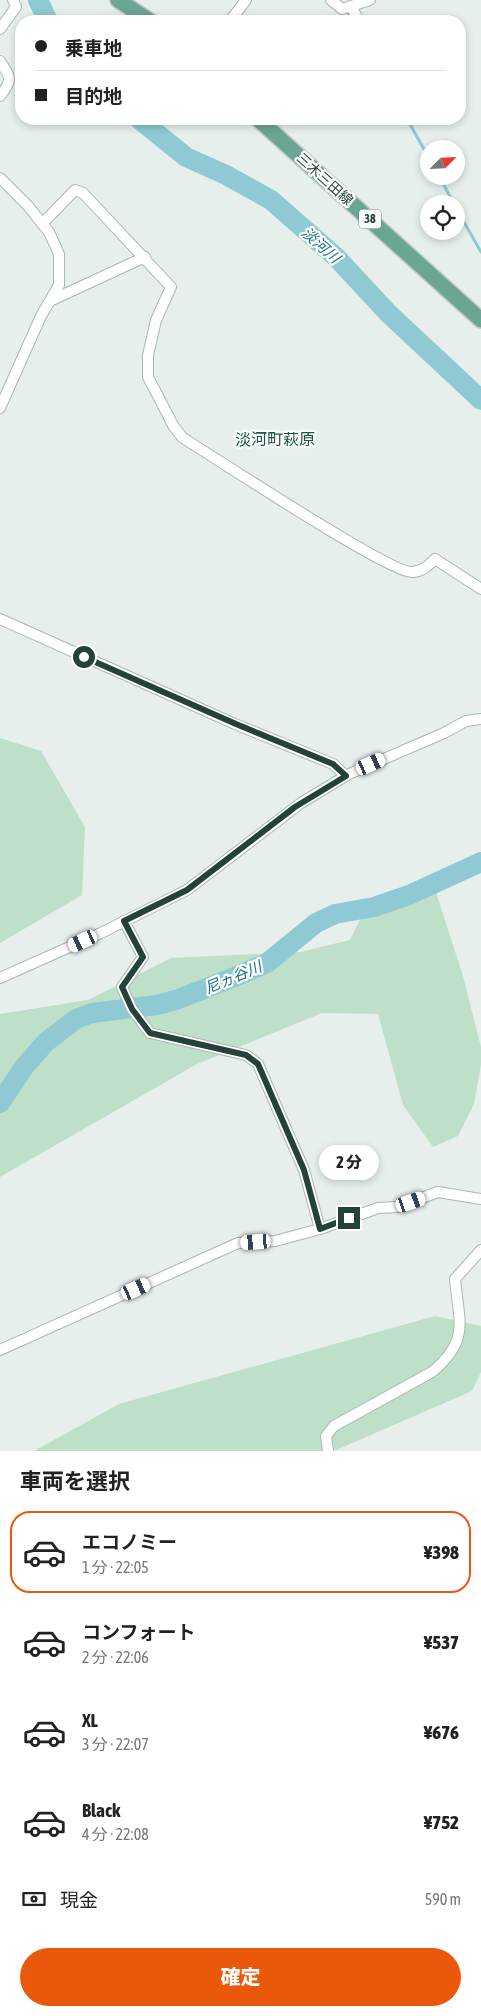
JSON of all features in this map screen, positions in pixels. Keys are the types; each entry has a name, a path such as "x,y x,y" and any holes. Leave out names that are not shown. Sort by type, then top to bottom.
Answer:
{"main road":[{"path":"118,0 143,15"},
{"name":"三木三田線","path":"265,125 481,320"}],"street":[{"path":"0,29 16,6 13,0"},
{"path":"235,15 246,0"},
{"path":"331,0 347,7 354,15"},
{"path":"347,7 370,0"},
{"path":"0,62 10,77 9,85 0,96"},
{"path":"0,178 49,232 59,254 59,285 41,316 0,408"},
{"path":"42,224 75,190 82,193 170,287 154,329 148,355 148,377 174,427 183,438 362,550 399,569 412,572 426,568 435,559 481,588"},
{"path":"52,300 144,258"},
{"path":"0,619 236,724 333,764 346,776"},
{"path":"0,978 187,890 295,807 346,776 466,721 481,719"},
{"path":"124,921 143,957 122,987 132,1009 150,1033 246,1055 258,1064 304,1170 320,1229"},
{"path":"0,1350 238,1243 274,1241 320,1229 378,1208 397,1207 438,1192 481,1199"},
{"path":"328,1451 326,1436 334,1426 432,1372 445,1361 456,1347 460,1333 455,1279 481,1250"}],"green space":[{"path":"0,738 41,751 85,827 82,895 0,943"},
{"path":"436,892 463,976 481,1047 481,1064 474,1104 458,1136 433,1147 403,1105 378,1014 322,1013 197,1064 0,1177 0,1014 88,1000 171,958 300,952 350,940 369,901"},
{"path":"435,1316 481,1326 481,1372 472,1391 334,1451 34,1451 119,1404"}],"waterway":[{"name":"淡河川","path":"38,0 45,15"},
{"path":"346,9 350,15"},
{"name":"淡河川","path":"146,125 186,157 226,175 271,200 336,257 388,313 481,400"},
{"path":"410,125 420,142"},
{"path":"444,185 449,195"},
{"path":"465,224 481,252"},
{"name":"尼ヵ谷川","path":"0,1103 24,1067 46,1042 76,1019 92,1013 157,1005 176,1000 267,963 316,923 335,914 374,907 409,895 481,862"}],"district":[{"name":"淡河町萩原","path":"275,439"}],"route":[{"path":"84,657 236,724 333,764 346,776 295,807 187,890 124,921 143,957 122,987 132,1009 150,1033 246,1055 258,1064 304,1170 320,1229 349,1218"}]}
